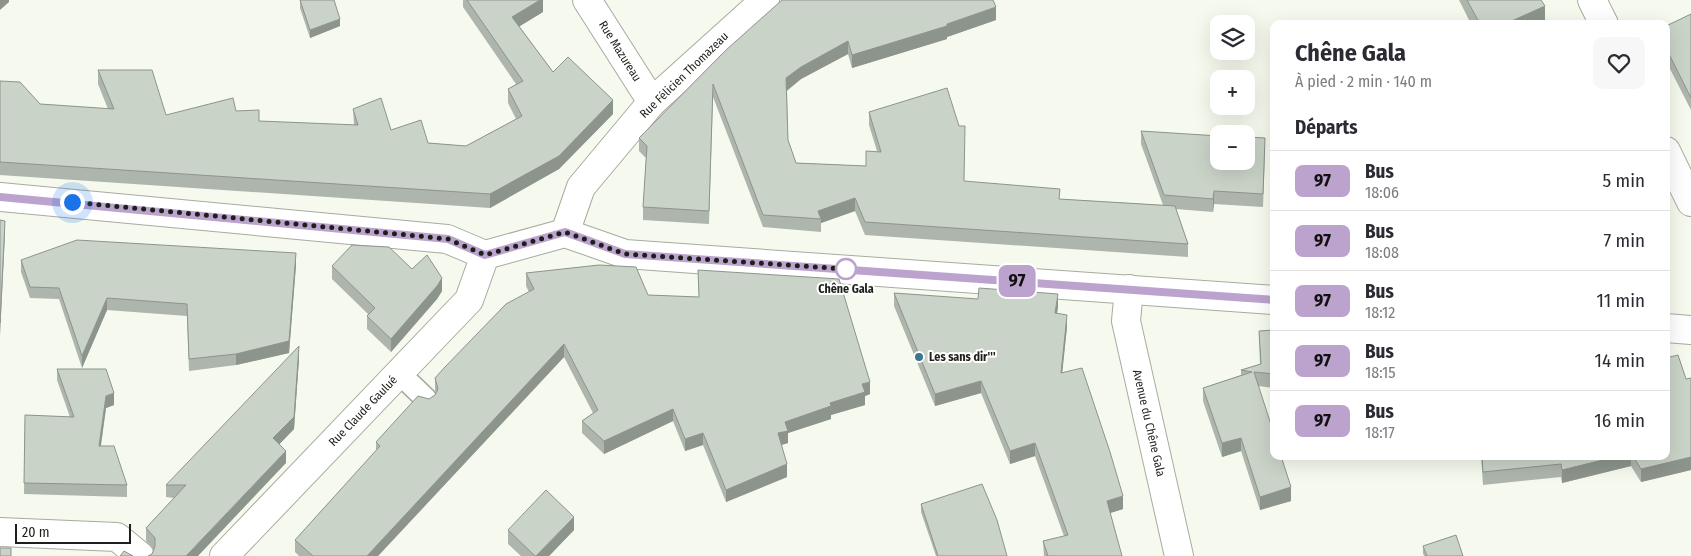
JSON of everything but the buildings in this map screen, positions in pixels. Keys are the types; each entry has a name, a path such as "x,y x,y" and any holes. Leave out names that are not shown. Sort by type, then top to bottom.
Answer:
{"street":[{"name":"Rue Mazureau","path":"588,0 652,102"},
{"name":"Rue Félicien Thomazeau","path":"565,232 581,186 652,102 765,0"},
{"path":"1592,0 1602,20"},
{"path":"1670,159 1691,202"},
{"path":"0,197 448,239 485,255 565,232 625,254 1270,300"},
{"name":"Rue Claude Gaulué","path":"231,554 469,300 485,255"},
{"name":"Avenue du Chêne Gala","path":"1129,289 1126,321 1179,556"},
{"path":"1670,328 1691,330"},
{"path":"0,532 117,537 140,556"}],"lane":[{"path":"399,373 426,399"}],"bus line":[{"name":"97","path":"0,197 34,198 448,239 485,255 565,232 625,254 1270,300"}],"place":[{"name":"Chêne Gala","path":"846,269"},
{"name":"Les sans dir'''","path":"919,357"}],"route":[{"path":"72,202 448,239 485,255 565,232 625,254 846,269"}]}
